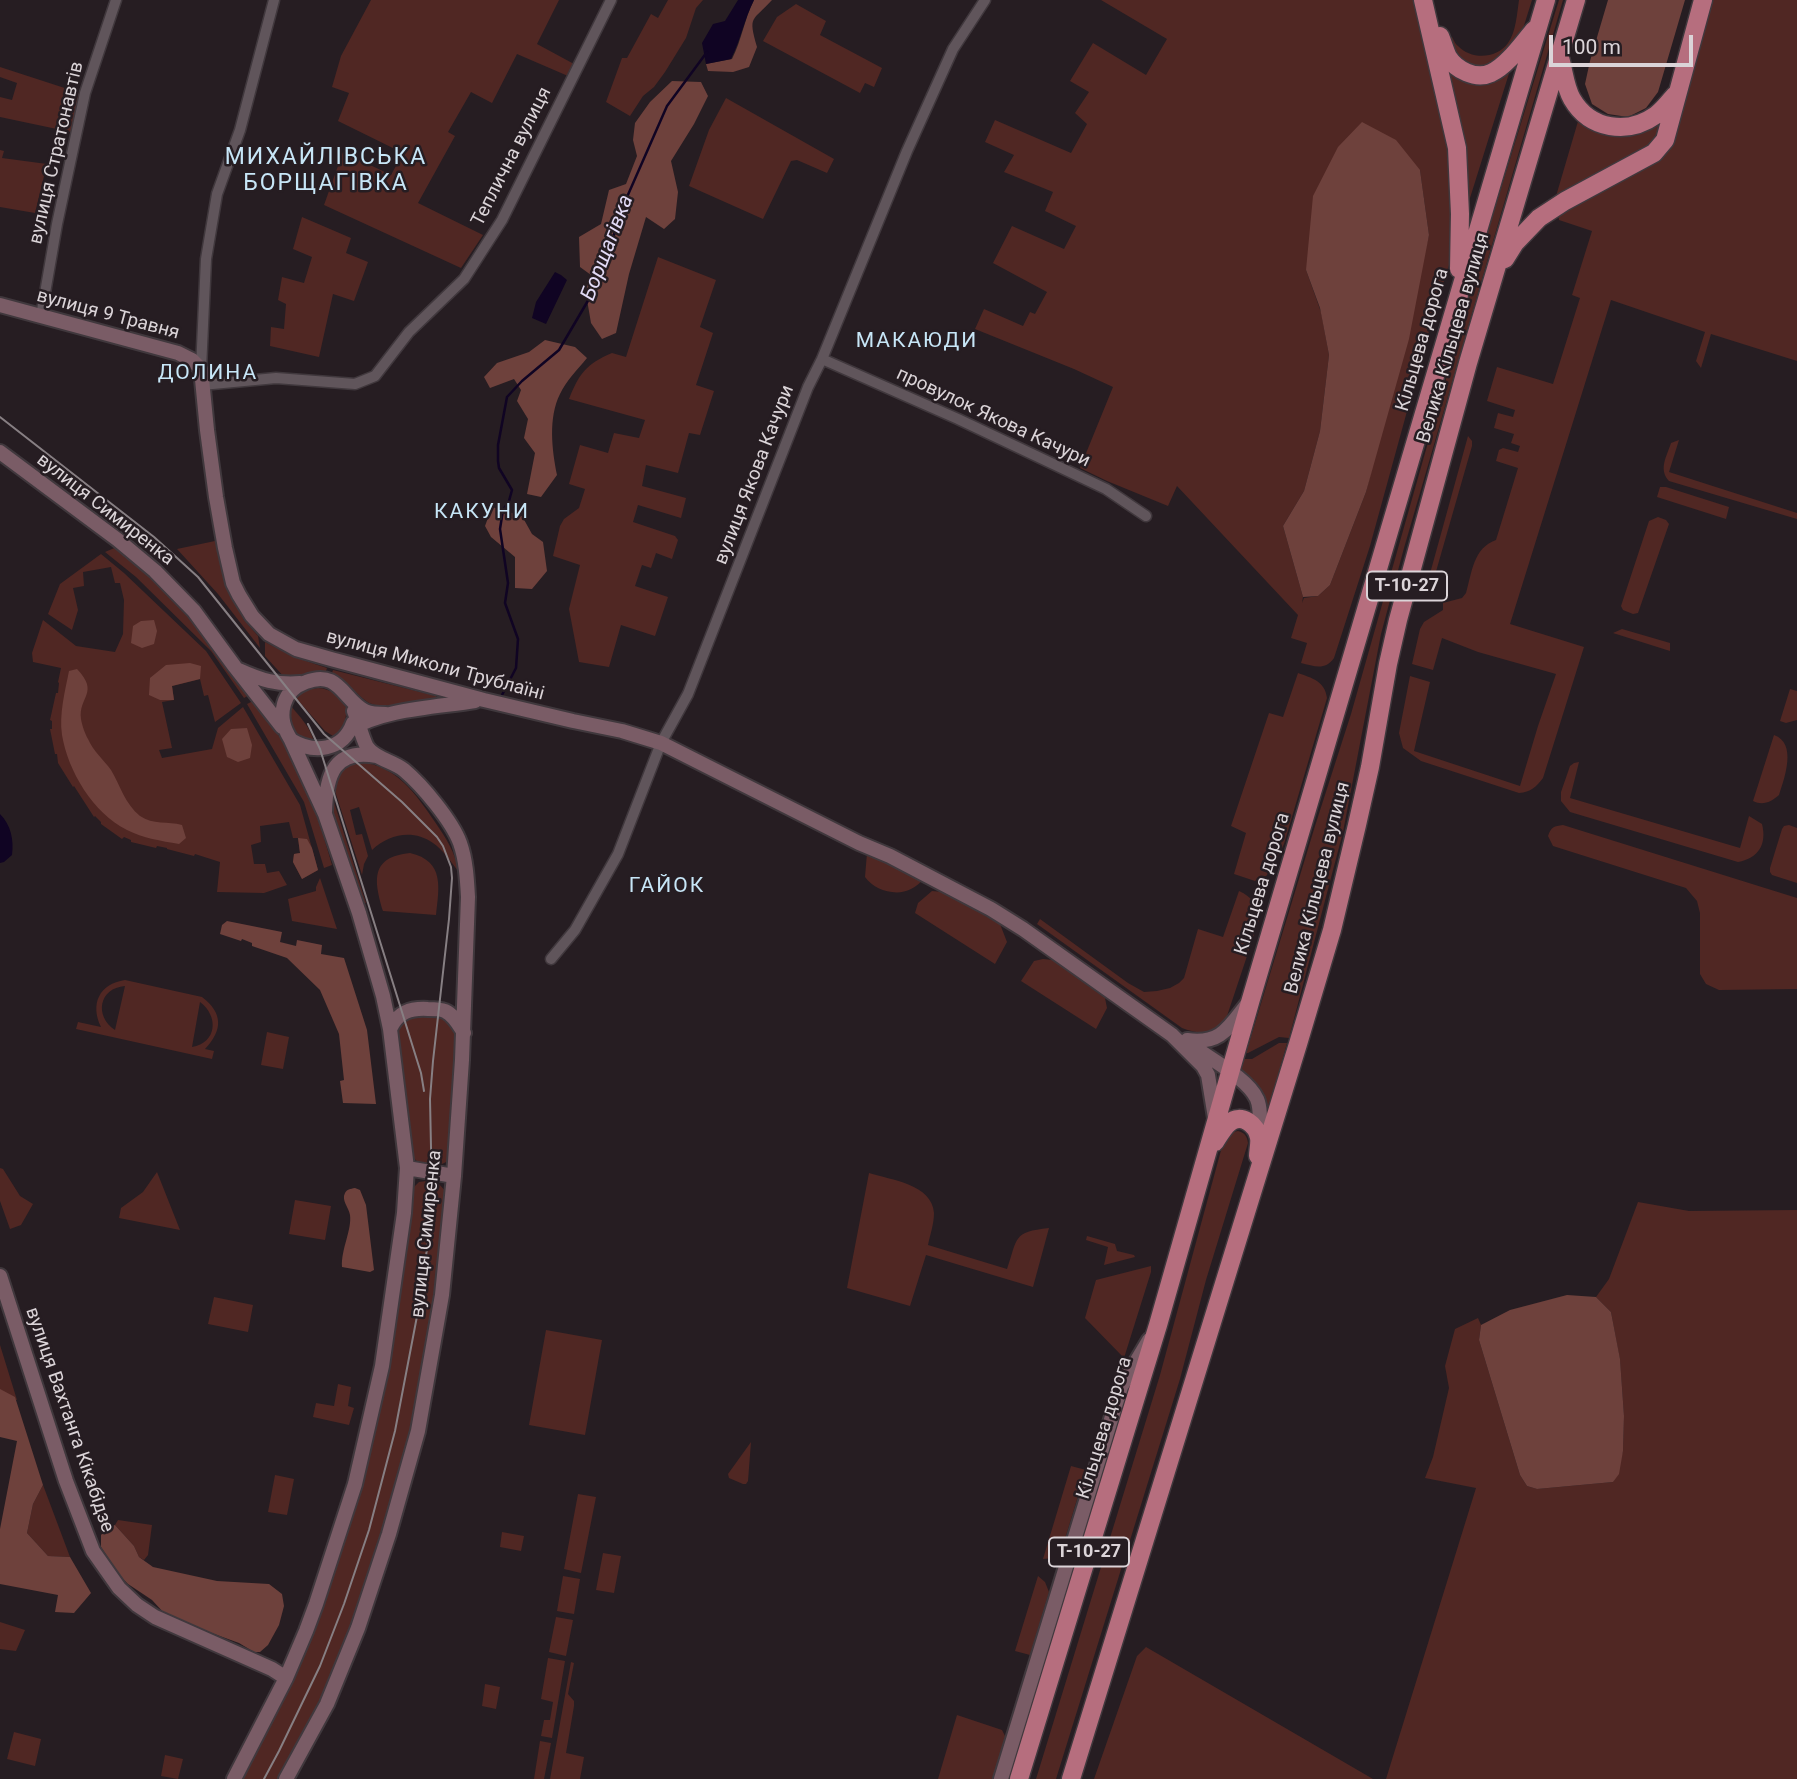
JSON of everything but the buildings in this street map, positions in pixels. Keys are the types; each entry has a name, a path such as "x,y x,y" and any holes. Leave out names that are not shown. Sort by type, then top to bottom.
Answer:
{"highway":[{"path":"1425,0 1449,58 1458,67 1479,76 1491,74 1502,65 1539,25"},
{"path":"1425,0 1457,148 1460,214 1458,292"},
{"name":"Кільцева дорога","path":"1019,1779 1158,1325 1458,292 1546,0"},
{"name":"Велика Кільцева вулиця","path":"1071,1779 1332,930 1370,767 1398,620 1459,392 1576,0"},
{"path":"1492,279 1515,243 1539,218 1654,153 1665,140 1703,0"},
{"path":"1560,55 1570,96 1580,111 1596,122 1616,128 1641,123 1658,114 1678,93"},
{"path":"1205,1157 1227,1124 1235,1119 1245,1119 1251,1123 1259,1138 1256,1177"}],"street":[{"name":"вулиця Стратонавтів","path":"41,316 57,224 85,93 116,0"},
{"name":"вулиця Миколи Трублаїні","path":"274,0 240,130 217,194 206,258 201,369 206,430 225,548 233,583 258,623 269,634 296,649 484,700 622,731 661,743 890,856 991,909 1023,929 1178,1037 1208,1075 1216,1119"},
{"name":"Теплична вулиця","path":"202,385 276,378 355,384 375,376 409,332 464,279 502,220 611,0"},
{"name":"вулиця Якова Качури","path":"551,959 575,930 618,854 661,743 688,694 808,387 907,151 953,49 985,0"},
{"name":"вулиця 9 Травня","path":"0,305 178,353 192,359 201,369"},
{"name":"провулок Якова Качури","path":"821,359 958,419 1106,489 1146,516"},
{"name":"вулиця Симиренка","path":"0,452 155,571 194,611 287,735 325,814 371,952 390,1029 407,1168 404,1213 382,1366 351,1497 316,1604 286,1678 234,1779"},
{"name":"вулиця Симиренка","path":"235,667 253,677 277,684 302,683"},
{"path":"377,756 366,744 354,716 339,685 319,679 302,683 286,697 282,717 287,735 302,747 320,749 341,741 354,716 363,710 386,714"},
{"path":"354,716 484,700"},
{"path":"325,814 331,773 343,759 358,754 377,756"},
{"name":"вулиця Симиренка","path":"286,1779 327,1704 358,1628 411,1460 442,1296 454,1176 464,1033 467,875 460,842 442,812 402,768 377,756"},
{"path":"1178,1037 1200,1042 1216,1038 1224,1033 1251,999"},
{"path":"390,1029 399,1015 407,1011 434,1009 451,1015 464,1033"},
{"path":"1178,1037 1242,1080 1257,1100 1260,1114 1259,1138"},
{"path":"407,1168 454,1176"},
{"name":"вулиця Вахтанга Кікабідзе","path":"0,1276 66,1481 93,1551 111,1578 137,1605 155,1617 272,1669 286,1678"},
{"path":"1002,1779 1121,1387 1158,1325"}],"shaded area":[{"path":"371,0 559,0 537,44 574,64 568,76 517,54 492,103 471,92 448,132 455,136 418,203 483,235 461,268 324,205 343,152 391,175 403,153 338,121 349,93 332,87 341,56"},
{"path":"668,0 703,0 696,8 686,38 665,72 643,96 630,116 606,102 622,58 627,58 651,14 658,18"},
{"path":"738,0 754,0 731,59 706,64 702,43 713,24 725,21"},
{"path":"754,0 772,0 754,20 757,47 749,67 733,72 708,71 706,64 732,59"},
{"path":"1101,0 1418,0 1426,36 1452,37 1463,51 1484,56 1497,52 1511,39 1519,0 1532,0 1434,313 1370,546 1334,658 1327,665 1301,663 1307,643 1291,638 1298,615 1177,486 1168,506 1080,468 1113,387 975,329 984,309 1023,326 1030,312 1035,314 1047,292 993,263 1012,226 1064,249 1076,226 1045,211 1053,192 1004,172 1014,155 985,142 995,120 1071,153 1087,124 1075,113 1089,92 1070,81 1093,43 1146,75 1167,39","holes":["1420,170 1429,235 1366,492 1330,585 1318,596 1304,598 1302,603 1303,597 1283,526 1304,491 1320,431 1329,355 1321,312 1306,270"]},
{"path":"1559,0 1563,0 1381,634 1343,832 1289,1038 1279,1037 1246,1053 1351,714 1490,224"},
{"path":"1608,0 1685,0 1658,92 1646,108 1628,117 1608,114 1592,104 1585,84"},
{"path":"1711,0 1797,0 1797,361 1711,334 1701,368 1696,361 1705,332 1611,300 1510,624 1584,647 1543,778 1533,789 1519,793 1421,761 1403,748 1399,733 1410,676 1430,682 1414,751 1520,786 1556,674 1478,652 1442,638 1433,670 1412,664 1420,629 1424,622 1443,610 1443,603 1462,598 1466,593 1478,555 1496,540 1518,468 1496,461 1499,450 1503,448 1518,452 1520,446 1511,443 1514,434 1494,428 1498,413 1513,417 1515,410 1487,401 1497,367 1553,384 1580,298 1572,295 1592,231 1559,220 1558,213 1669,145 1685,100"},
{"path":"796,4 826,21 820,35 882,68 874,87 865,83 860,93 763,41 777,17"},
{"path":"0,67 80,93 71,132 0,117 0,97 12,100 17,83 0,77"},
{"path":"672,81 701,82 708,96 671,161 678,192 675,219 664,229 646,217 629,274 616,333 602,339 591,323 585,288 591,275 580,267 579,237 601,224 609,190 626,184 637,156 633,140 635,123 650,102"},
{"path":"726,98 834,159 827,173 797,160 791,161 763,219 689,186 709,130"},
{"path":"1663,117 1657,140 1641,153 1577,184 1554,203 1579,118 1596,132 1617,137 1633,134"},
{"path":"1362,122 1396,140 1420,170 1429,235 1409,339 1366,492 1330,585 1318,596 1303,597 1283,526 1304,491 1320,431 1329,355 1320,308 1306,270 1313,196 1338,147"},
{"path":"0,150 4,151 2,158 47,164 35,213 0,207"},
{"path":"302,217 351,238 346,253 368,262 354,301 333,294 319,357 270,346 271,327 284,329 286,304 278,300 282,277 304,283 312,257 293,249"},
{"path":"658,257 716,280 700,327 713,333 696,385 714,391 700,435 689,433 678,473 646,465 642,486 686,498 681,518 638,505 633,522 675,536 678,540 672,559 656,553 651,568 642,565 635,586 668,597 655,636 621,625 609,667 579,662 569,609 580,565 553,556 560,526 564,519 579,508 585,489 569,484 580,445 608,453 614,433 639,438 645,420 569,399 580,376 596,361 612,353 626,357"},
{"path":"555,272 567,280 546,324 532,318 536,302"},
{"path":"545,340 575,347 587,358 565,384 556,403 552,434 557,475 541,497 527,494 535,453 524,438 528,419 517,401 521,390 514,379 490,388 484,377 497,363 529,352"},
{"path":"1468,436 1472,446 1433,582 1426,588"},
{"path":"1679,440 1669,472 1797,513 1797,519 1669,481 1664,472 1664,462 1671,443"},
{"path":"1660,487 1729,507 1726,519 1657,497"},
{"path":"492,507 522,516 532,534 543,542 547,571 532,589 515,588 515,557 491,537 485,526"},
{"path":"1658,517 1669,524 1638,613 1633,614 1623,610 1621,606 1649,521"},
{"path":"215,541 227,588 244,620 258,636 260,648 218,594 177,549"},
{"path":"119,546 187,610 251,694 244,698 211,651 136,577 105,552"},
{"path":"101,554 206,651 241,703 215,722 208,695 204,696 200,679 172,686 174,700 162,702 172,748 159,750 162,758 212,749 218,728 243,707 300,805 318,870 302,879 293,862 294,854 300,853 298,838 293,838 289,822 260,826 261,842 251,845 254,864 265,864 267,873 279,871 287,885 264,893 217,892 220,862 195,854 194,856 131,842 124,837 122,839 94,817 73,787 58,763 50,729 61,668 33,662 32,653 43,620 76,646 115,652 123,634 124,600 120,583 115,583 111,567 83,572 84,586 73,588 78,610 72,630 48,614 60,584"},
{"path":"154,620 157,631 154,644 142,648 131,643 133,626 141,621"},
{"path":"1622,629 1670,643 1670,651 1613,633"},
{"path":"265,642 294,657 327,668 326,671 285,678 265,656"},
{"path":"190,663 201,666 200,679 172,686 174,700 160,700 149,695 150,678 166,665"},
{"path":"77,669 87,684 81,719 90,743 111,770 130,806 140,816 150,821 182,825 186,838 179,844 127,830 103,813 84,790 65,749 61,719 69,671"},
{"path":"333,670 436,696 437,699 390,706 372,704 332,673"},
{"path":"1298,673 1321,684 1327,698 1284,844 1271,871 1255,881 1234,874 1246,833 1231,826 1269,713 1283,717"},
{"path":"318,688 334,693 346,707 344,724 333,736 325,731 296,698 305,690"},
{"path":"1790,689 1797,691 1797,720 1786,723 1780,721"},
{"path":"255,700 294,761 315,812 332,865 324,868 304,802 247,704"},
{"path":"291,706 308,727 314,742 302,739 296,733 291,720"},
{"path":"247,728 252,745 250,758 238,762 227,757 222,739 231,729"},
{"path":"1774,735 1781,739 1787,753 1784,779 1779,795 1767,803 1760,803 1753,801"},
{"path":"360,762 385,769 413,792 446,840 459,872 437,846 417,836 393,837 372,850 359,807 350,810 356,835 362,834 368,856 362,875 334,788 343,771"},
{"path":"1579,762 1570,798 1740,848 1749,816 1762,824 1763,838 1760,849 1751,857 1738,862 1570,812 1561,801 1561,792 1570,766"},
{"path":"333,799 366,903 362,904 343,850 334,820"},
{"path":"0,814 9,828 13,844 12,855 0,863"},
{"path":"1563,825 1797,898 1797,989 1719,990 1706,984 1700,974 1700,913 1697,901 1686,888 1553,846 1549,833 1553,828"},
{"path":"1789,825 1797,828 1797,883 1770,872 1782,829"},
{"path":"298,838 307,839 318,870 302,879 293,862 294,854 300,853"},
{"path":"410,853 429,862 434,869 438,886 436,915 383,911 378,890 378,872 388,860"},
{"path":"867,853 925,879 905,891 880,889 865,877"},
{"path":"320,878 337,929 292,921 288,899 316,891"},
{"path":"932,891 943,892 1000,924 1007,942 995,964 915,913 918,903"},
{"path":"1239,891 1254,902 1259,920 1226,1019 1217,1028 1206,1032 1182,1028 1037,924 1040,919 1144,992 1157,991 1170,988 1184,978 1198,929 1223,937"},
{"path":"227,921 282,932 280,942 296,946 297,940 322,945 321,954 344,958 367,1030 376,1104 343,1103 340,1081 344,1080 339,1034 320,990 287,958 252,946 252,943 242,939 241,941 220,934 222,925"},
{"path":"1053,960 1105,998 1107,1008 1096,1029 1021,981 1034,961"},
{"path":"125,980 202,997 217,1015 215,1035 205,1049 214,1051 212,1059 76,1029 78,1022 101,1027 96,1011 99,996 116,982","holes":["125,986 115,1030 104,1018 102,1004 110,992","200,1002 210,1014 211,1035 192,1047"]},
{"path":"415,1013 445,1017 457,1031 448,1161 433,1166 424,1165 411,1156 396,1035 398,1024"},
{"path":"267,1032 289,1037 283,1069 261,1065"},
{"path":"1279,1043 1287,1043 1269,1108 1266,1109 1240,1073 1244,1059 1252,1059"},
{"path":"1238,1131 1245,1135 1248,1143 1206,1280 1180,1379 1056,1779 1036,1779 1160,1375 1223,1143 1233,1132"},
{"path":"0,1168 20,1196 33,1204 21,1225 10,1229 0,1201"},
{"path":"157,1172 180,1230 119,1218 121,1208 143,1192"},
{"path":"869,1173 918,1189 932,1203 933,1225 928,1245 1007,1269 1018,1238 1028,1232 1049,1228 1033,1287 926,1255 910,1306 847,1288"},
{"path":"419,1182 438,1183 448,1194 434,1318 406,1456 355,1622 314,1720 282,1779 240,1779 339,1553 411,1190"},
{"path":"348,1190 360,1190 366,1205 374,1270 370,1272 342,1267 350,1221 344,1196"},
{"path":"295,1200 331,1206 325,1240 289,1234"},
{"path":"1638,1202 1689,1211 1797,1210 1797,1779 1386,1779 1476,1488 1425,1478 1433,1457 1449,1388 1445,1366 1455,1329 1478,1318 1481,1325 1479,1340 1520,1475 1527,1486 1537,1489 1613,1482 1623,1451 1624,1416 1620,1360 1611,1312 1596,1297 1609,1279"},
{"path":"1087,1236 1115,1244 1117,1251 1135,1257 1104,1265 1108,1247 1086,1240"},
{"path":"1151,1266 1124,1358 1085,1318 1096,1280"},
{"path":"1567,1295 1596,1297 1611,1312 1620,1359 1624,1416 1623,1451 1619,1474 1613,1482 1537,1489 1527,1486 1520,1475 1479,1340 1481,1325 1510,1310"},
{"path":"214,1297 253,1305 248,1332 208,1324"},
{"path":"546,1330 602,1340 585,1435 529,1425"},
{"path":"0,1345 17,1400 0,1396"},
{"path":"338,1384 351,1387 348,1406 354,1408 349,1425 313,1417 316,1403 334,1406"},
{"path":"0,1389 15,1397 43,1485 33,1504 27,1533 48,1556 70,1557 91,1593 74,1613 55,1612 58,1595 0,1584 0,1529 17,1441 0,1437"},
{"path":"751,1442 748,1481 743,1484 729,1478 728,1474"},
{"path":"1071,1466 1086,1470 1061,1552 1054,1558 1043,1559"},
{"path":"275,1475 294,1479 287,1515 268,1512"},
{"path":"43,1485 70,1557 48,1556 27,1533 33,1504"},
{"path":"578,1494 596,1497 581,1573 564,1569"},
{"path":"118,1520 152,1525 148,1555 144,1560 115,1525"},
{"path":"115,1525 134,1546 139,1557 153,1567 217,1581 269,1584 282,1594 284,1606 279,1625 268,1645 260,1652 254,1652 239,1643 164,1613 152,1600 120,1576 101,1547 101,1535"},
{"path":"502,1532 524,1536 521,1551 500,1547"},
{"path":"603,1553 621,1556 614,1593 596,1590"},
{"path":"563,1576 580,1579 574,1614 557,1611"},
{"path":"1038,1576 1045,1582 1049,1592 1030,1655 1015,1651"},
{"path":"556,1617 573,1620 566,1656 549,1652"},
{"path":"0,1622 25,1630 16,1651 0,1649"},
{"path":"1146,1647 1373,1779 1094,1779 1137,1656"},
{"path":"548,1658 565,1661 552,1738 541,1736 544,1720 550,1720 553,1702 541,1699"},
{"path":"571,1662 574,1663 568,1694 574,1701 574,1706 566,1753 584,1757 580,1779 550,1779"},
{"path":"485,1684 500,1687 496,1709 482,1706"},
{"path":"957,1715 1002,1730 1005,1739 995,1779 938,1779"},
{"path":"14,1732 41,1739 35,1766 7,1759"},
{"path":"540,1741 551,1743 544,1779 534,1779"},
{"path":"165,1755 183,1759 178,1779 161,1776"}],"waterway":[{"name":"Борщагівка","path":"502,695 516,668 518,639 505,603 508,583 500,529 503,510 512,490 499,468 498,461 498,445 507,397 559,350 596,287 627,197 667,106 707,52"}],"tram line":[{"path":"0,417 154,537 198,577 324,734 402,802 437,837 451,867 449,919 430,1099 432,1196 429,1235 418,1311 395,1431 369,1530 344,1604 320,1666 264,1779"},
{"path":"308,724 320,749 421,1073 424,1091"}],"district":[{"name":"МИХАЙЛІВСЬКА БОРЩАГІВКА","path":"326,171"},
{"name":"МАКАЮДИ","path":"917,342"},
{"name":"ДОЛИНА","path":"208,374"},
{"name":"КАКУНИ","path":"482,513"},
{"name":"ГАЙОК","path":"667,887"}]}
